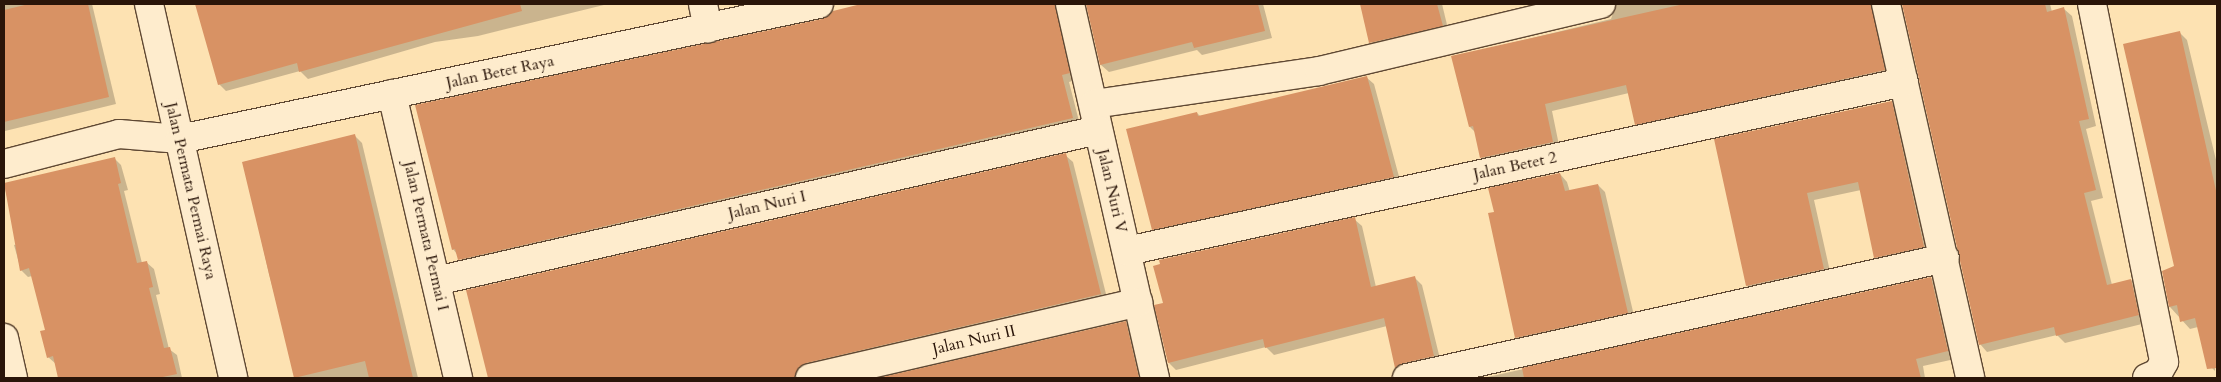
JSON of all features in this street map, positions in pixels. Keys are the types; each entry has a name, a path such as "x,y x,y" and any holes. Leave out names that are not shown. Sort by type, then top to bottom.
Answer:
{"street":[{"name":"Jalan Permata Permai Raya","path":"148,4 233,378"},
{"name":"Jalan Betet Raya","path":"4,164 119,134 180,139 392,94 705,16 819,4"},
{"name":"Jalan Nuri V","path":"1070,4 1155,378"},
{"name":"Jalan Nuri I","path":"436,281 1096,117 1319,71 1601,4"},
{"path":"1886,4 1945,258 1970,378"},
{"path":"2092,4 2164,362 2158,373 2147,378"},
{"name":"Jalan Betet 2","path":"1127,251 1904,82"},
{"name":"Jalan Permata Permai I","path":"392,94 458,378"},
{"path":"1407,378 1945,258"},
{"name":"Jalan Nuri II","path":"810,378 1138,302"},
{"path":"4,338 13,378"}],"building":[{"path":"29,4 88,4 109,97 4,122 4,10"},
{"path":"195,4 520,4 522,11 299,72 297,63 218,85"},
{"path":"861,4 1055,4 1070,73 1062,75 1073,118 458,260 455,249 452,250 415,105 822,19 833,11"},
{"path":"1086,4 1258,4 1265,31 1194,48 1192,42 1100,65"},
{"path":"1360,4 1437,4 1443,26 1369,43"},
{"path":"1684,4 1871,4 1885,70 1635,125 1626,85 1545,104 1553,142 1480,158 1473,126 1469,127 1451,56"},
{"path":"1902,4 2045,4 2047,12 2064,7 2089,119 2079,121 2096,190 2084,193 2107,285 2131,279 2139,315 2056,336 2054,327 1979,345"},
{"path":"2180,31 2217,195 2217,368 2207,369 2195,318 2180,322 2177,305 2169,307 2162,271 2174,266 2123,44"},
{"path":"1367,76 1394,177 1152,230 1126,129 1197,112 1198,116"},
{"path":"1892,101 1924,247 1874,258 1858,182 1807,193 1824,269 1746,286 1714,139"},
{"path":"355,134 413,378 369,378 365,361 294,378 242,162"},
{"path":"1066,153 1101,294 806,363 799,367 795,378 488,378 466,290"},
{"path":"115,157 121,183 118,184 137,263 147,261 153,287 149,288 164,348 170,347 177,374 158,378 58,378 53,356 47,358 40,331 45,330 29,268 20,271 4,183"},
{"path":"1560,173 1565,191 1598,184 1628,313 1515,338 1488,213 1494,212 1488,188"},
{"path":"1355,217 1371,287 1415,276 1434,356 1404,363 1395,368 1384,318 1265,348 1263,339 1168,363 1154,305 1163,303 1153,266 1160,264 1159,260"},
{"path":"1931,277 1948,351 1916,359 1921,378 1524,378 1522,368"},
{"path":"1126,321 1139,378 878,378"}]}
